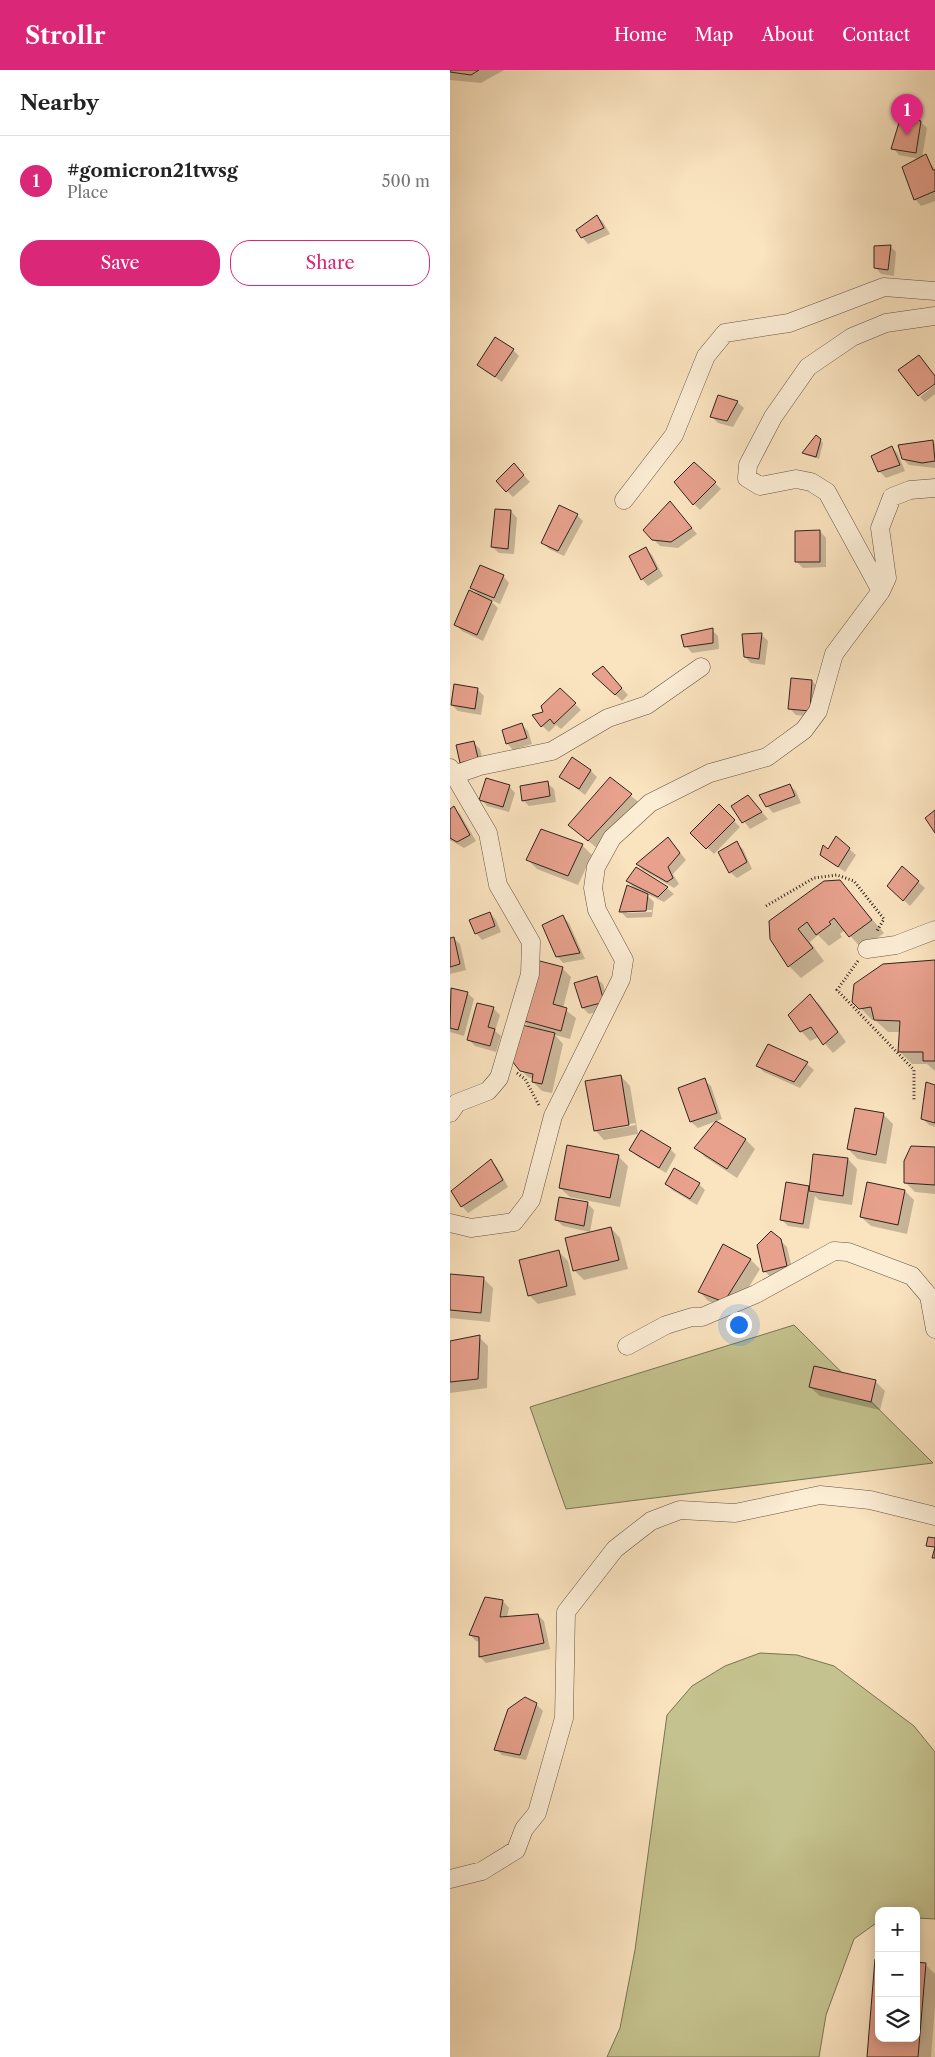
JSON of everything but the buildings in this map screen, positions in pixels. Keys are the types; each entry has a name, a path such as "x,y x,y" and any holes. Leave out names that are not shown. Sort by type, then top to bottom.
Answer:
{"street":[{"path":"624,500 674,435 706,356 725,334 789,323 884,287 935,291"},
{"path":"881,591 827,492 811,482 796,479 760,486 746,478 748,465 773,417 808,367 852,337 886,322 935,316"},
{"path":"450,1223 471,1228 514,1222 531,1200 553,1116 621,979 624,960 597,910 593,888 596,867 612,838 650,803 710,773 767,757 804,730 818,711 834,654 881,591 887,578 880,528 892,497 910,490 935,488"},
{"path":"450,1114 457,1103 488,1091 499,1078 530,974 531,942 498,885 488,833 452,771 552,752 608,718 647,705 701,667"},
{"path":"867,949 896,946 935,930"},
{"path":"628,1346 666,1325 692,1317 702,1317 756,1294 834,1251 841,1250 912,1276 929,1296 935,1329"},
{"path":"450,1879 482,1871 516,1850 524,1829 537,1812 564,1718 566,1612 616,1549 651,1521 680,1510 735,1513 820,1495 870,1500 935,1516"}],"path":[{"path":"766,906 814,878 837,875 854,881 884,919 867,949 837,990 914,1070 914,1100"},
{"path":"504,1061 525,1079 541,1108 553,1116"}],"shaded area":[{"path":"794,1325 933,1463 566,1509 530,1407"},
{"path":"760,1653 797,1655 834,1666 914,1726 935,1752 935,1919 920,1918 920,1907 875,1907 875,1924 854,1939 826,2015 819,2057 607,2057 620,2028 635,1950 667,1715 692,1686 725,1666"}],"place":[{"name":"#gomicron21twsg","path":"907,135"}]}
